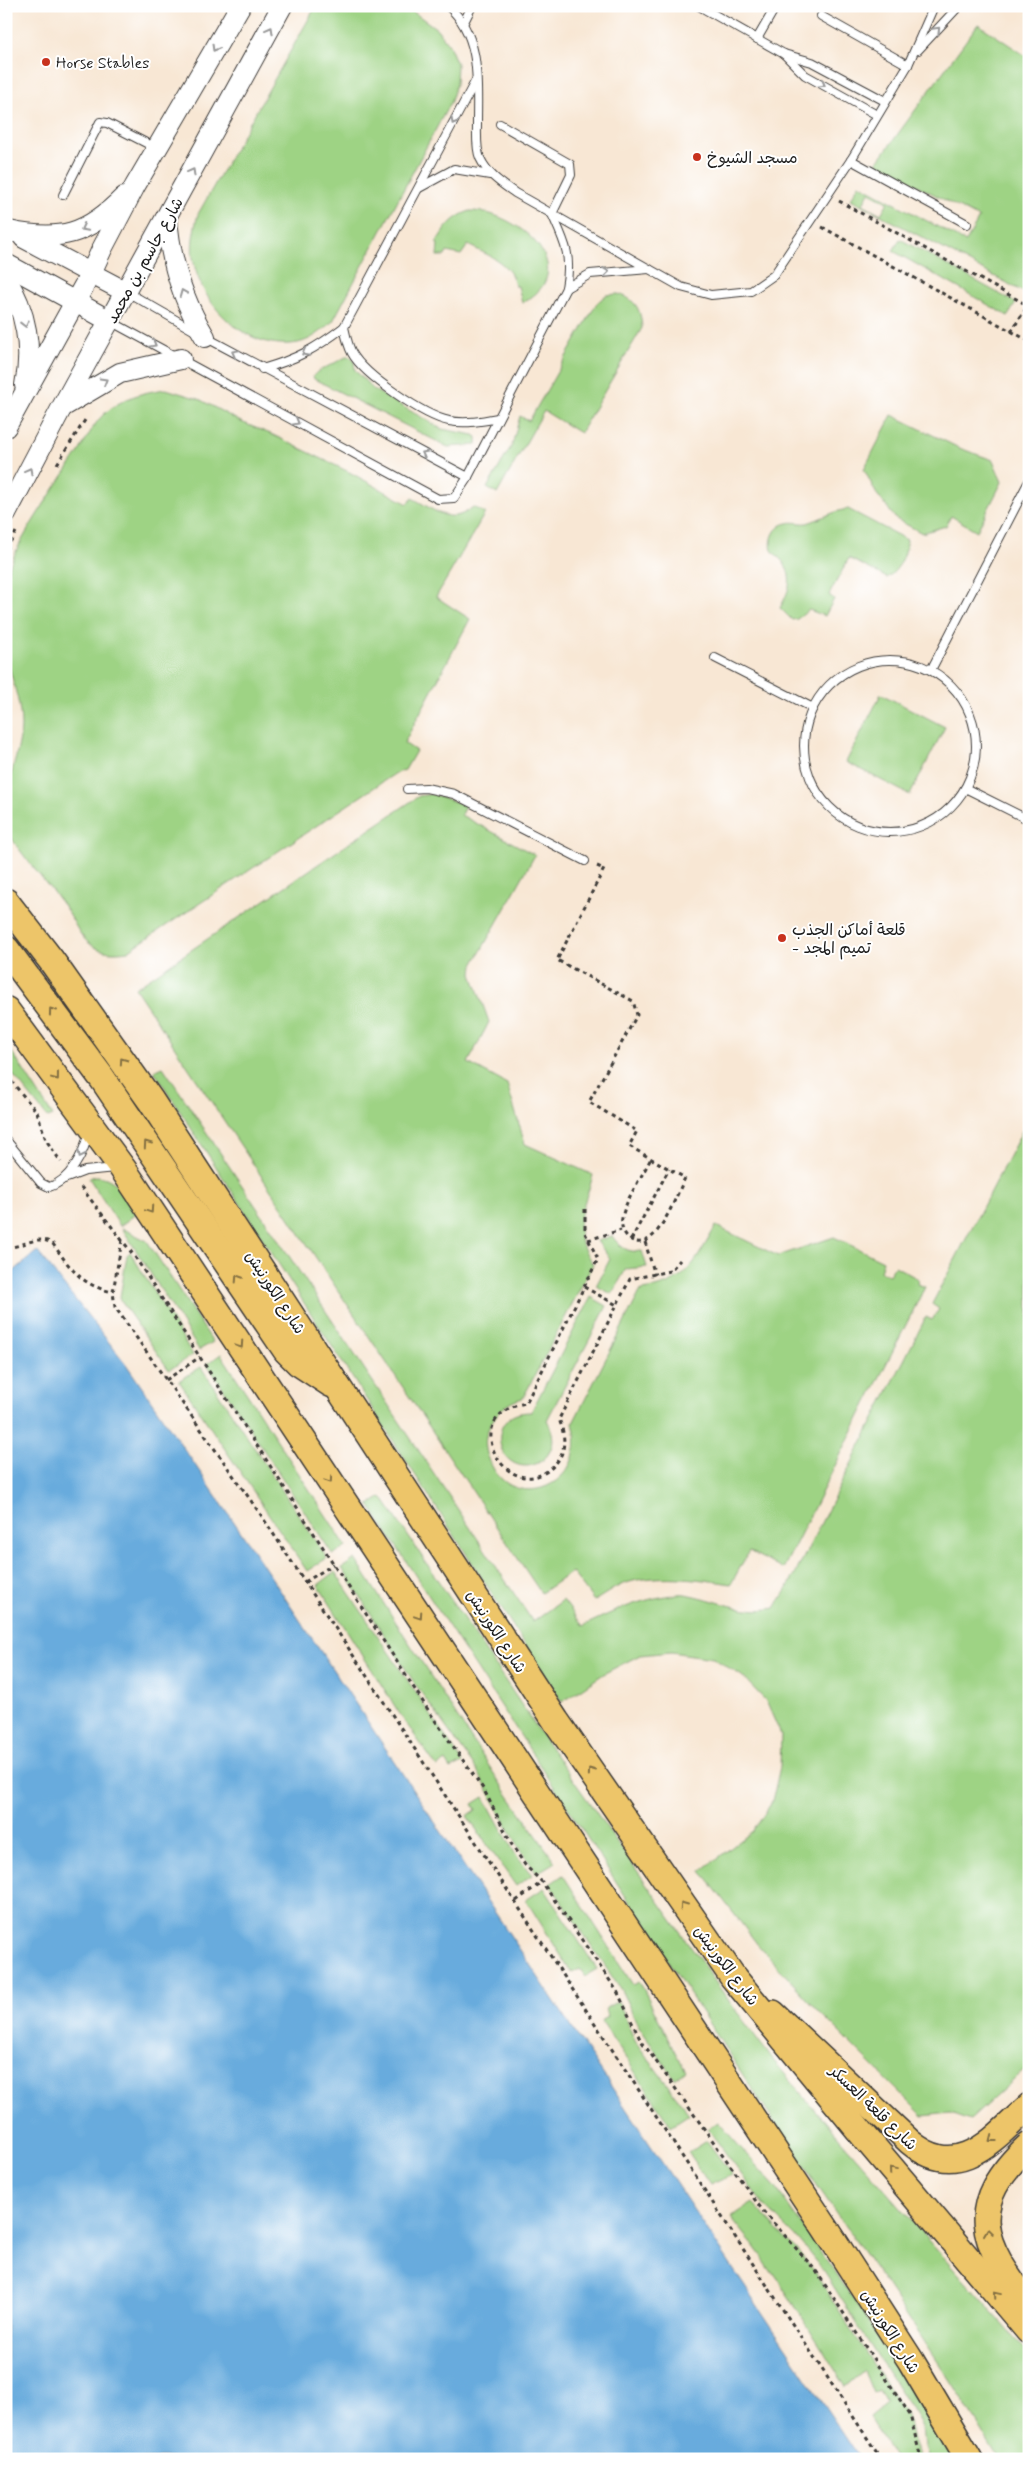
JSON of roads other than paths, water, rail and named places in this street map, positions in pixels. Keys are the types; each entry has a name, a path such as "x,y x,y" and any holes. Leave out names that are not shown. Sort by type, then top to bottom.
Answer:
{"highway":[{"path":"6,888 26,925"},
{"name":"شارع الكورنيش","path":"6,902 26,925 151,1101 556,1721 733,1977 1029,2331"},
{"path":"6,949 107,1086 286,1350 299,1363 340,1390"},
{"name":"شارع الكورنيش","path":"6,1010 123,1169 826,2228 911,2361 969,2459"}],"main road":[{"name":"شارع قلعة العسكر","path":"733,1977 834,2068 904,2136 922,2152 933,2157 947,2160 972,2154 994,2138 1029,2106"},
{"path":"1029,2145 1014,2159 994,2187 987,2210 986,2228 990,2245 1002,2269 1029,2304"}],"street":[{"path":"6,427 92,273 102,248 135,186 240,6"},
{"name":"شارع جاسم بن محمد","path":"13,519 62,407 282,6"},
{"path":"8,230 29,235 48,236 81,231 106,214 135,186"},
{"path":"167,217 169,238 178,280 189,308 205,337"},
{"path":"8,230 126,292"},
{"path":"6,264 110,321"},
{"path":"6,279 18,302 26,326 28,360 22,398"},
{"path":"62,407 120,373 181,359"}],"lane":[{"path":"448,6 464,22 469,32 477,78 479,157 490,175 515,193 649,269 682,287 711,296 751,291 774,275 851,160 908,65 934,6"},
{"path":"464,22 472,6"},
{"path":"699,6 784,54 812,62 885,102"},
{"path":"757,39 776,6"},
{"path":"914,53 959,6"},
{"path":"821,16 908,65"},
{"path":"784,54 805,75 877,115"},
{"path":"262,369 293,360 320,346 344,328 477,78"},
{"path":"63,195 100,122 107,123 158,149"},
{"path":"110,321 438,499 454,498 468,477 566,288 570,267 565,244 552,214 571,174 570,164 500,124"},
{"path":"851,160 967,224"},
{"path":"419,188 454,169 490,175"},
{"path":"566,288 590,274 649,269"},
{"path":"126,292 262,369 468,477"},
{"path":"344,328 352,354 376,380 412,403 447,421 474,423 498,418"},
{"path":"931,670 1028,482"},
{"path":"715,658 813,708"},
{"path":"903,660 931,670 953,686 969,709 972,718 976,736 976,763 967,789 950,810 927,825 901,833 873,832 847,822 824,803 808,777 803,748 807,718 822,692 845,672 873,661 903,660"},
{"path":"407,789 426,788 454,794 585,861"},
{"path":"967,789 1029,820"},
{"path":"62,1180 82,1153 91,1124"},
{"path":"6,1140 44,1186 52,1186 62,1180 93,1170 123,1169"}],"water":[{"path":"37,1251 126,1364 243,1535 860,2459 6,2459 6,1278"}],"place":[{"name":"Horse Stables","path":"46,62"},
{"name":"مسجد الشيوخ","path":"697,157"},
{"name":"قلعة أماكن الجذب - تميم المجد","path":"782,938"}]}
